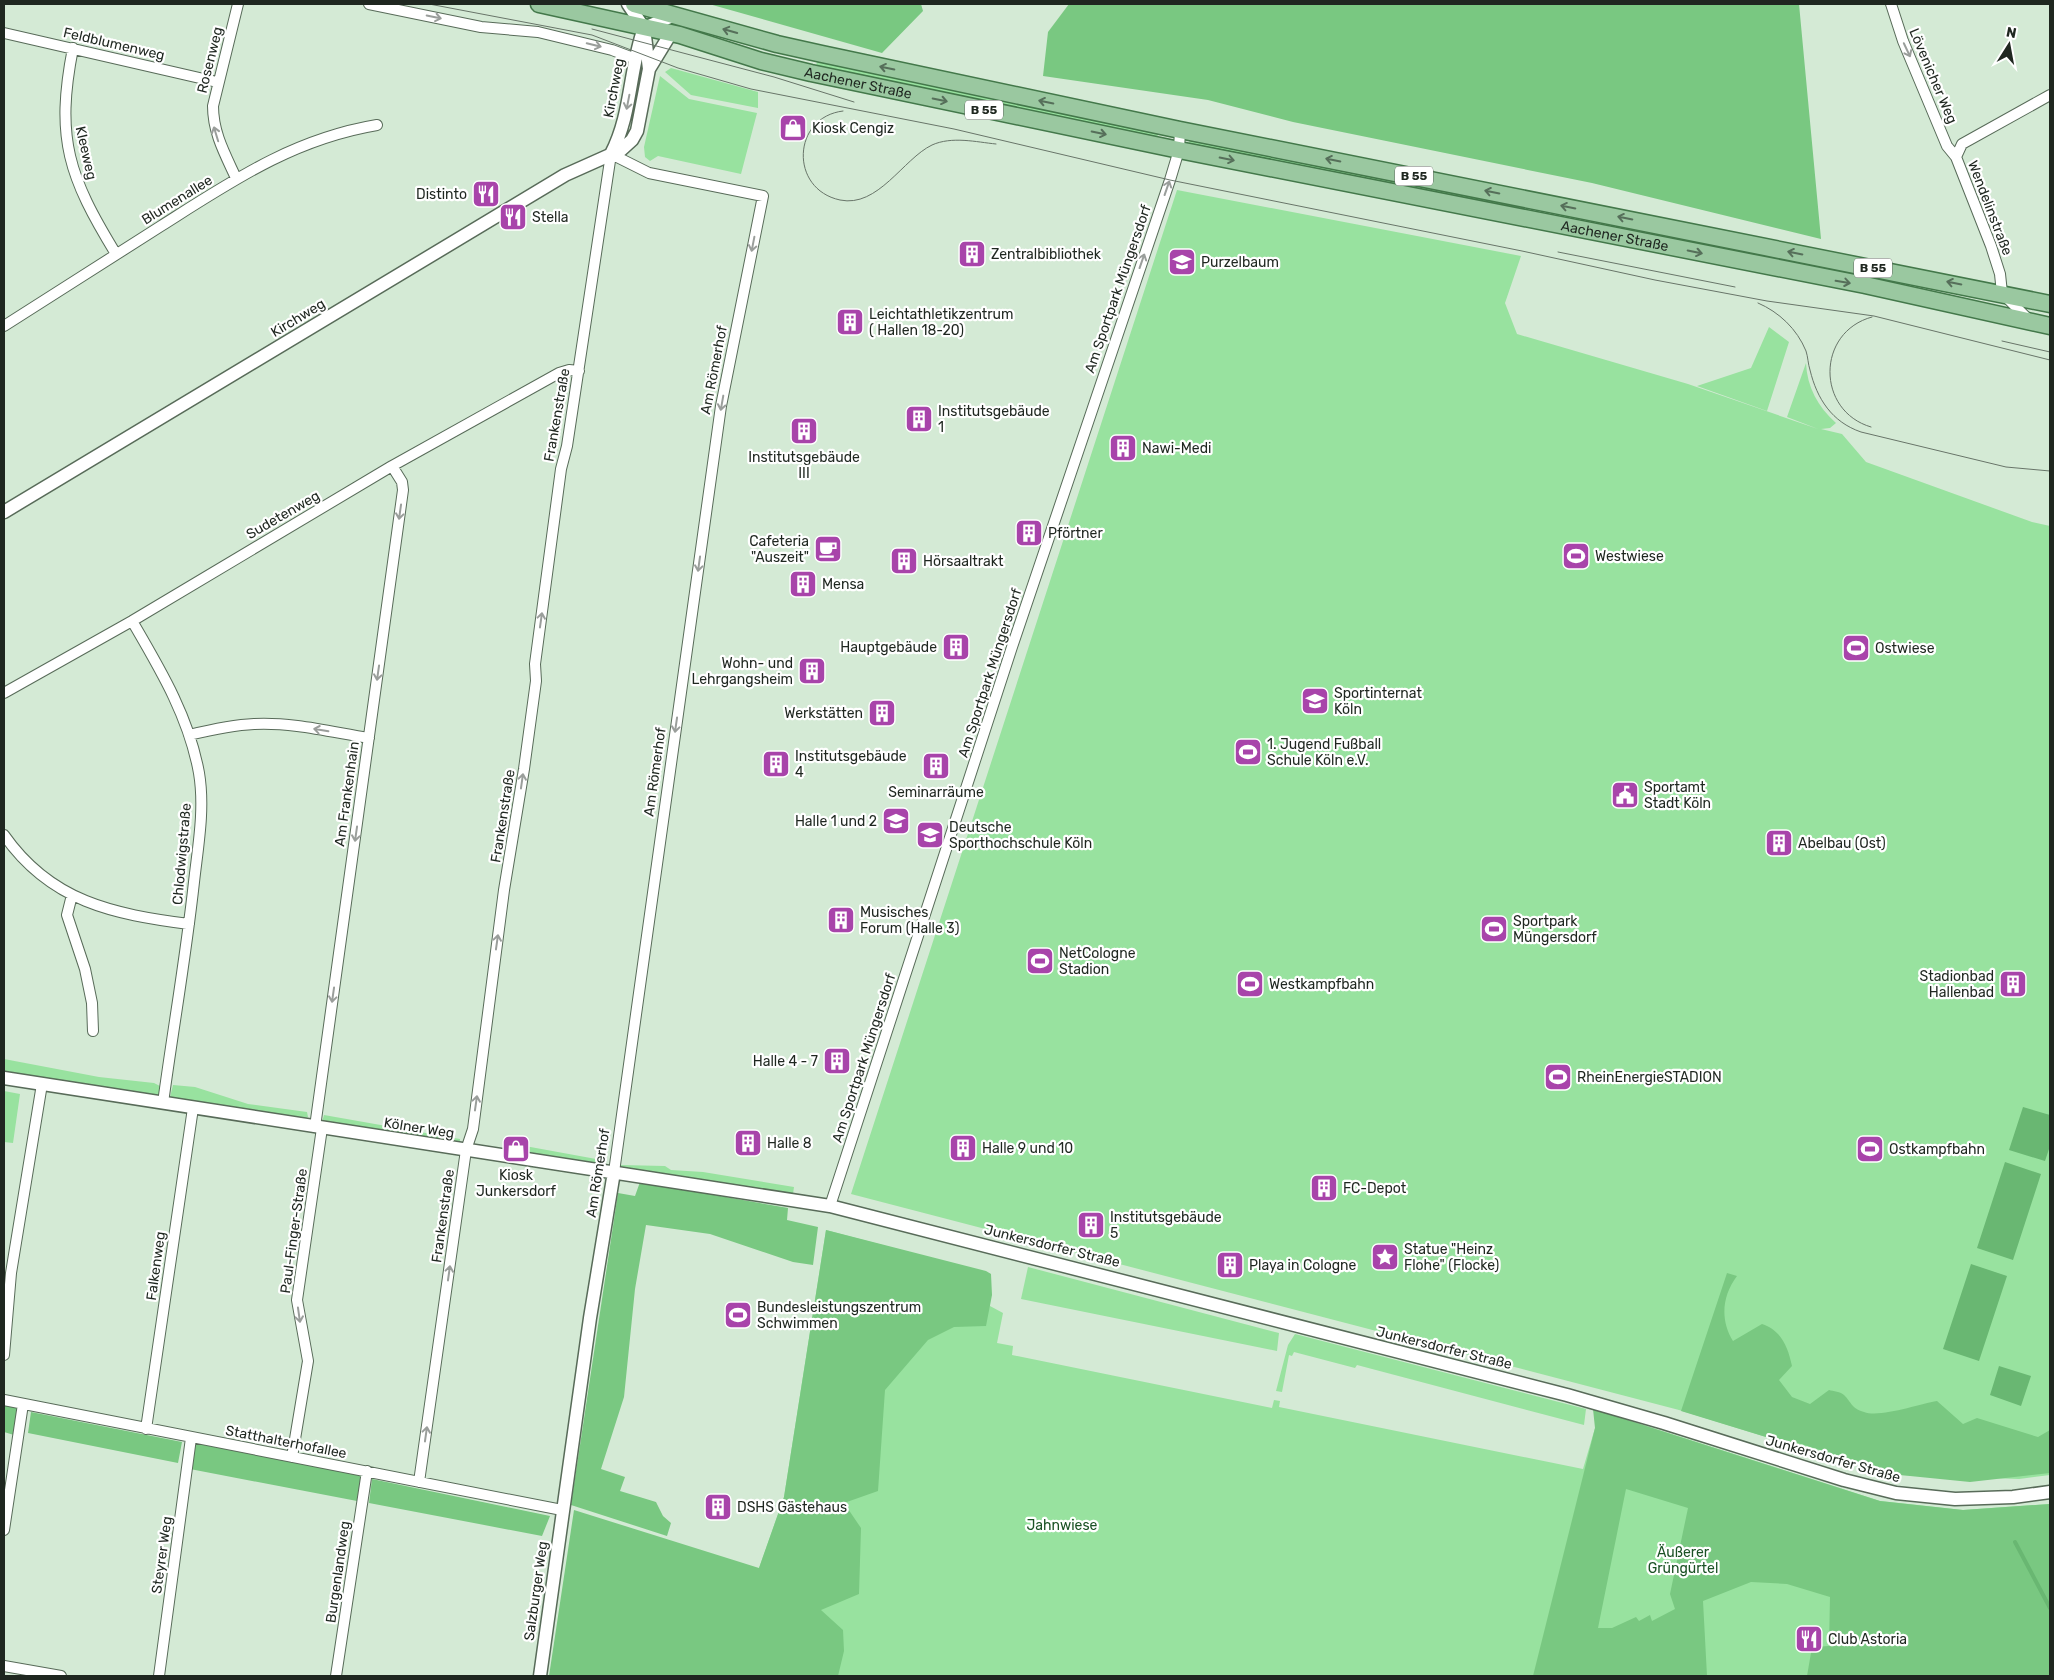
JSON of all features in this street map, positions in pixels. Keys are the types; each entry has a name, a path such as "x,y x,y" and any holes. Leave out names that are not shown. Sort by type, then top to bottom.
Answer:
{"main road":[{"name":"Aachener Straße","path":"539,4 583,8 644,28 671,33 790,69 1179,150 1545,220 1740,262 1977,308 2050,326"},
{"name":"Aachener Straße","path":"634,4 777,44 1180,130 2050,304"}],"street":[{"name":"Rosenweg","path":"236,178 218,139 213,123 213,106 217,82 238,4"},
{"path":"369,4 481,27 538,32 606,48 636,60"},
{"name":"Kirchweg","path":"4,512 565,175 627,146 637,131 649,69 644,28 628,4"},
{"name":"Lövenicher Weg","path":"1891,4 1902,41 1947,146 1956,157"},
{"path":"644,28 675,14"},
{"name":"Kirchweg","path":"611,154 620,135 628,106 644,28"},
{"name":"Feldblumenweg","path":"4,33 217,82"},
{"name":"Kirchweg","path":"649,69 671,33"},
{"name":"Kleeweg","path":"72,48 64,108 73,171 84,199 116,254"},
{"name":"Wendelinstraße","path":"2002,293 2000,274 1991,246 1956,157 1962,144 2050,95"},
{"name":"Blumenallee","path":"4,326 236,178 285,152 343,131 377,125"},
{"path":"1179,150 1180,130"},
{"name":"Am Sportpark Müngersdorf","path":"830,1206 1012,647 1179,150"},
{"name":"Am Römerhof","path":"562,1510 590,1318 614,1172 720,414 763,196 649,173 611,154"},
{"name":"Frankenstraße","path":"419,1482 466,1150 472,1129 504,890 526,759 536,681 535,664 561,469 579,371 611,154"},
{"path":"1977,308 2002,293 2030,321"},
{"name":"Sudetenweg","path":"4,694 132,622 392,466 559,372 579,371"},
{"name":"Am Frankenhain","path":"318,1127 403,490 392,466"},
{"name":"Chlodwigstraße","path":"132,622 168,683 189,735 199,773 202,812 189,924 163,1103"},
{"path":"189,735 223,727 254,724 290,725 369,738"},
{"path":"4,835 26,864 46,881 72,895 113,912 189,924"},
{"path":"72,895 67,915 84,968 92,1003 93,1031"},
{"name":"Kölner Weg","path":"4,1078 830,1206"},
{"path":"4,1355 11,1273 42,1084"},
{"name":"Falkenweg","path":"146,1429 193,1108"},
{"name":"Paul-Finger-Straße","path":"292,1456 308,1361 297,1300 318,1127"},
{"name":"Junkersdorfer Straße","path":"830,1206 1567,1395 1656,1420 1872,1488 1955,1499 2013,1497 2050,1492"},
{"name":"Statthalterhofallee","path":"4,1400 562,1510"},
{"path":"4,1530 23,1404"},
{"name":"Steyrer Weg","path":"159,1676 191,1438"},
{"name":"Burgenlandweg","path":"336,1676 367,1471"},
{"name":"Salzburger Weg","path":"540,1676 562,1510"},
{"path":"4,1666 61,1676"}],"green space":[{"path":"709,4 921,4 923,11 882,53"},
{"path":"1069,4 1799,4 1821,239 1592,183 1293,122 1208,100 1043,76 1048,32"},
{"path":"817,60 1159,131 1157,138 816,68"},
{"path":"671,68 758,92 758,108 691,95 665,72"},
{"path":"660,76 689,99 757,113 741,174 658,156 650,161 645,157 644,147"},
{"path":"1190,136 1520,201 1518,210 1189,144"},
{"name":"Sportpark Müngersdorf","path":"1177,190 1521,256 1505,303 1517,334 1688,384 1818,429 1787,417 1806,363 1811,388 1815,396 1836,423 1830,428 1821,429 1842,434 1866,462 2032,522 2050,526 2050,1475 2019,1479 1900,1475 1779,1441 1679,1410 851,1194"},
{"path":"1769,327 1789,342 1767,411 1697,386 1751,368"},
{"path":"4,1059 99,1077 154,1083 160,1086 159,1095 4,1072"},
{"path":"173,1085 195,1087 248,1104 307,1112 308,1117 304,1119 170,1097"},
{"path":"4,1091 20,1094 13,1143 4,1142"},
{"path":"324,1115 460,1139 460,1143 322,1122"},
{"path":"525,1146 607,1161 604,1165 524,1154"},
{"path":"620,1165 665,1166 671,1170 703,1172 794,1187 793,1194 619,1168"},
{"path":"640,1182 788,1208 787,1220 818,1227 813,1265 793,1262 710,1234 646,1225 635,1289 624,1397 601,1469 625,1477 620,1491 656,1502 663,1516 671,1523 667,1536 571,1505 618,1193 635,1196"},
{"name":"Jahnwiese","path":"826,1230 991,1274 990,1306 1003,1313 997,1343 1013,1346 1012,1355 1272,1408 1274,1400 1280,1401 1279,1407 1583,1469 1600,1411 1880,1501 1963,1510 2050,1504 2050,1676 549,1676 759,1568 784,1497"},
{"path":"826,1230 986,1271 991,1274 992,1295 986,1326 954,1327 928,1340 885,1390 878,1491 844,1503 861,1528 859,1594 821,1610 843,1630 844,1651 838,1676 549,1676 574,1510 759,1568 784,1497"},
{"path":"1028,1267 1279,1333 1277,1351 1021,1299"},
{"path":"1727,1273 1737,1276 1728,1292 1724,1308 1726,1325 1733,1341 1762,1324 1774,1330 1786,1346 1792,1366 1779,1380 1792,1397 1810,1404 1829,1390 1839,1392 1857,1409 1871,1413 1889,1412 1937,1401 1963,1424 1977,1418 2038,1437 2050,1430 2050,1473 1970,1482 1900,1475 1801,1444 1779,1441 1681,1411"},
{"path":"1295,1334 1586,1409 1584,1425 1357,1365 1355,1368 1294,1352 1292,1356 1289,1355 1282,1392 1276,1391 1288,1345"},
{"path":"4,1404 18,1407 14,1435 4,1432"},
{"name":"Äußerer Grüngürtel","path":"1593,1409 1880,1501 1963,1510 2050,1504 2050,1676 1807,1676 1812,1647 1829,1646 1830,1597 1787,1584 1751,1582 1703,1601 1707,1676 1533,1676 1595,1428","holes":["1626,1489 1688,1508 1670,1594 1675,1609 1652,1621 1650,1615 1639,1621 1636,1617 1612,1628 1598,1628"]},
{"path":"31,1412 182,1442 178,1463 28,1433"},
{"path":"194,1443 361,1475 357,1501 190,1469"},
{"path":"372,1479 550,1516 542,1536 369,1503"}],"shaded area":[{"path":"2023,1107 2050,1115 2050,1146 2045,1161 2009,1150"},
{"path":"2005,1162 2041,1174 2013,1260 1977,1248"},
{"path":"1971,1264 2007,1276 1979,1361 1943,1349"},
{"path":"1999,1366 2031,1376 2021,1406 1990,1395"}],"waterway":[{"path":"2015,1542 2050,1608"}],"tram line":[{"path":"429,4 592,35 678,68 751,89 954,129 1170,180 1522,251 1655,280 1767,301 1874,316 2050,360"},
{"path":"592,29 774,77 854,102"},
{"path":"843,111 826,116 814,126 806,139 803,154 805,169 812,182 823,193 840,200 854,201 866,197 878,190 921,152 940,142 956,140 996,144"},
{"path":"1558,252 1735,287"},
{"path":"1758,303 1780,316 1798,335 1806,351 1813,381 1822,400 1834,416 1851,428 2006,467 2050,471"},
{"path":"1871,427 1853,418 1840,405 1832,389 1830,372 1833,354 1840,338 1854,325 1872,317"},
{"path":"2002,341 2050,352"}],"place":[{"name":"Kiosk Cengiz","path":"793,128"},
{"name":"Distinto","path":"486,194"},
{"name":"Stella","path":"513,217"},
{"name":"Zentralbibliothek","path":"972,254"},
{"name":"Purzelbaum","path":"1182,262"},
{"name":"Leichtathletikzentrum ( Hallen 18-20)","path":"850,322"},
{"name":"Institutsgebäude 1","path":"919,419"},
{"name":"Institutsgebäude III","path":"804,431"},
{"name":"Nawi-Medi","path":"1123,448"},
{"name":"Pförtner","path":"1029,533"},
{"name":"Cafeteria \"Auszeit\"","path":"828,549"},
{"name":"Westwiese","path":"1576,556"},
{"name":"Hörsaaltrakt","path":"904,561"},
{"name":"Mensa","path":"803,584"},
{"name":"Hauptgebäude","path":"956,647"},
{"name":"Ostwiese","path":"1856,648"},
{"name":"Wohn- und Lehrgangsheim","path":"812,671"},
{"name":"Sportinternat Köln","path":"1315,701"},
{"name":"Werkstätten","path":"882,713"},
{"name":"1. Jugend Fußball Schule Köln e.V.","path":"1248,752"},
{"name":"Institutsgebäude 4","path":"776,764"},
{"name":"Seminarräume","path":"936,766"},
{"name":"Sportamt Stadt Köln","path":"1625,795"},
{"name":"Halle 1 und 2","path":"896,821"},
{"name":"Deutsche Sporthochschule Köln","path":"930,835"},
{"name":"Abelbau (Ost)","path":"1779,843"},
{"name":"Musisches Forum (Halle 3)","path":"841,920"},
{"name":"Sportpark Müngersdorf","path":"1494,929"},
{"name":"NetCologne Stadion","path":"1040,961"},
{"name":"Westkampfbahn","path":"1250,984"},
{"name":"Stadionbad Hallenbad","path":"2013,984"},
{"name":"Halle 4 - 7","path":"837,1061"},
{"name":"RheinEnergieSTADION","path":"1558,1077"},
{"name":"Halle 8","path":"748,1143"},
{"name":"Halle 9 und 10","path":"963,1148"},
{"name":"Kiosk Junkersdorf","path":"516,1149"},
{"name":"Ostkampfbahn","path":"1870,1149"},
{"name":"FC-Depot","path":"1324,1188"},
{"name":"Institutsgebäude 5","path":"1091,1225"},
{"name":"Statue \"Heinz Flohe\" (Flocke)","path":"1385,1257"},
{"name":"Playa in Cologne","path":"1230,1265"},
{"name":"Bundesleistungszentrum Schwimmen","path":"738,1315"},
{"name":"DSHS Gästehaus","path":"718,1507"},
{"name":"Club Astoria","path":"1809,1639"}]}
